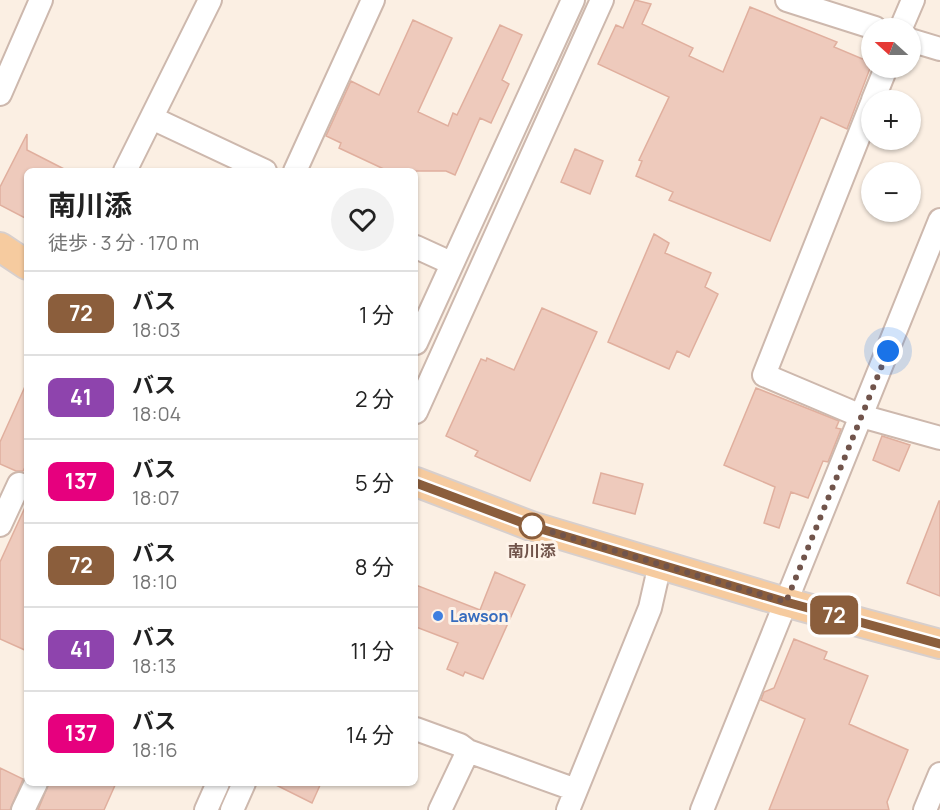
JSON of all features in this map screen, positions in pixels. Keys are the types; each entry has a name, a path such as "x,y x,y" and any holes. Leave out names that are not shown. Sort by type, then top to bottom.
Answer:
{"main road":[{"path":"0,247 24,263"},
{"path":"418,484 531,526 786,602 940,644"}],"street":[{"path":"0,94 41,0"},
{"path":"127,168 210,0"},
{"path":"297,168 373,0"},
{"path":"418,338 573,0"},
{"path":"418,408 602,0"},
{"path":"787,0 861,24"},
{"path":"905,18 913,0"},
{"path":"921,43 940,49"},
{"path":"152,118 259,168"},
{"path":"861,130 764,375 861,416 940,438"},
{"path":"702,810 940,220"},
{"path":"418,248 451,264"},
{"path":"0,525 15,483"},
{"path":"418,730 460,745 468,751 572,800 650,608 660,564"},
{"path":"441,810 468,751"},
{"path":"925,810 940,774"},
{"path":"23,810 35,786"},
{"path":"206,810 217,786"},
{"path":"232,810 243,786"}],"building":[{"path":"635,0 651,4 642,24 693,48 689,56 723,72 750,7 837,42 834,47 861,58 861,78 866,78 847,129 821,117 770,241 669,200 673,192 636,176 642,161 639,160 669,97 598,64 616,25 623,28"},
{"path":"413,20 452,38 418,112 448,126 453,113 457,115 500,25 522,35 502,80 509,84 491,123 480,118 455,175 446,171 418,171 418,168 382,168 339,148 341,143 326,136 351,81 379,95"},
{"path":"27,134 27,150 62,168 24,168 24,217 0,205 0,187"},
{"path":"575,149 603,161 590,194 561,182"},
{"path":"654,234 669,243 665,253 711,273 705,287 718,294 689,357 677,351 669,369 608,342"},
{"path":"542,308 597,332 530,481 475,456 478,451 446,436 481,359 486,361 487,358 514,370"},
{"path":"756,388 839,421 836,428 841,429 828,462 823,461 808,498 791,492 779,528 764,523 775,487 724,465"},
{"path":"24,389 23,471 16,471 0,464 0,442"},
{"path":"882,436 910,445 899,471 873,460"},
{"path":"601,473 643,484 635,514 593,503"},
{"path":"940,501 940,596 907,583"},
{"path":"24,510 24,650 0,639 0,562"},
{"path":"495,572 525,585 483,679 465,672 463,676 447,669 458,643 418,628 418,586 480,610"},
{"path":"794,639 827,652 824,659 868,676 849,724 908,750 887,802 889,810 769,810 805,719 761,700 764,692 774,688"},
{"path":"0,768 23,779 10,810 0,810"},
{"path":"48,786 115,786 104,810 38,810"},
{"path":"278,786 320,786 312,803"}],"bus line":[{"name":"72","path":"418,484 531,526 786,602 940,644"}],"place":[{"name":"南川添","path":"532,526"},
{"name":"Lawson","path":"438,616"}],"route":[{"path":"532,526 786,602 888,351"}]}
